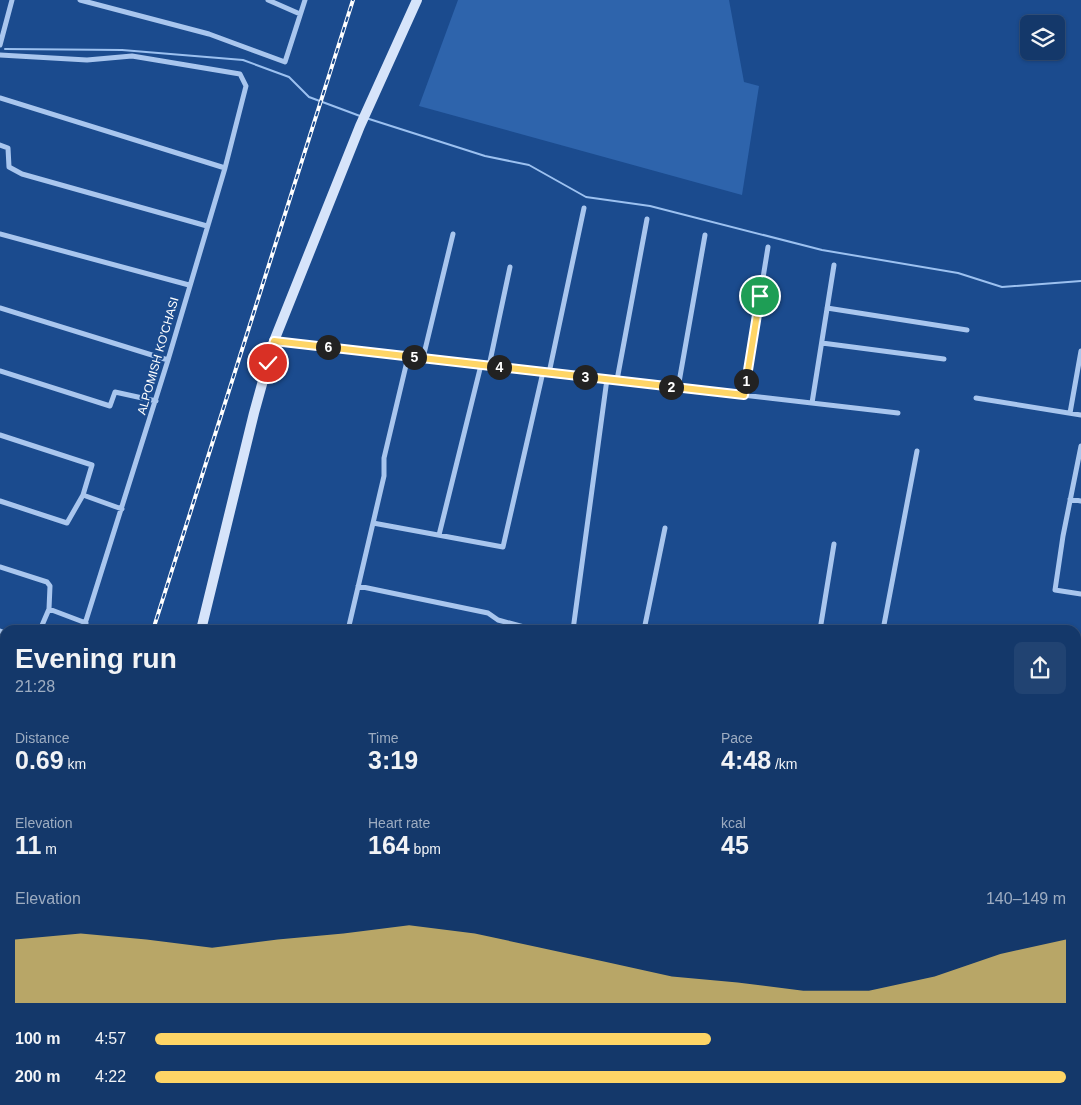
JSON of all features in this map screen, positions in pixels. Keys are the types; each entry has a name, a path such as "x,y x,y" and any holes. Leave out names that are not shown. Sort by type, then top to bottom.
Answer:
{"main road":[{"path":"202,625 254,413 274,341 367,109 417,0"}],"street":[{"path":"0,44 12,0"},
{"path":"80,0 209,34 285,62 305,0"},
{"path":"268,0 300,14"},
{"name":"ALPOMISH KO'CHASI","path":"0,55 87,60 132,56 240,74 246,86 225,168 156,401 85,625"},
{"path":"0,98 225,168"},
{"path":"0,145 8,148 9,166 22,174 208,226"},
{"path":"373,523 503,547 584,208"},
{"path":"616,380 646,219"},
{"path":"0,234 190,285"},
{"path":"423,358 453,234"},
{"path":"678,388 705,235"},
{"path":"744,395 768,247"},
{"path":"812,403 834,264"},
{"path":"489,366 510,267"},
{"path":"0,308 168,360"},
{"path":"827,308 967,330"},
{"path":"274,341 898,414"},
{"path":"822,343 944,359"},
{"path":"1070,414 1081,352"},
{"path":"349,625 384,476 384,458 408,356"},
{"path":"439,536 481,365"},
{"path":"0,371 110,406 115,392 156,401"},
{"path":"574,625 607,379"},
{"path":"976,398 1081,415"},
{"path":"0,435 92,465 83,495 67,523 0,502"},
{"path":"1081,446 1063,536 1055,590 1081,594"},
{"path":"884,625 917,451"},
{"path":"83,495 122,509"},
{"path":"1070,499 1081,501"},
{"path":"645,625 665,528"},
{"path":"821,625 834,544"},
{"path":"0,567 47,582 50,586 49,609 42,625"},
{"path":"358,586 488,613 498,620 516,625"},
{"path":"49,609 86,622"}],"shaded area":[{"path":"458,0 729,0 744,82 759,86 742,195 419,106"}],"waterway":[{"path":"5,49 122,50 243,60 289,77 309,97 360,116"},
{"path":"366,118 485,156 529,165 586,197 650,206 822,250 958,273 1002,287 1081,281"}],"railway":[{"path":"155,625 353,0"}],"route":[{"path":"268,363 274,341 744,395 760,296"}]}
